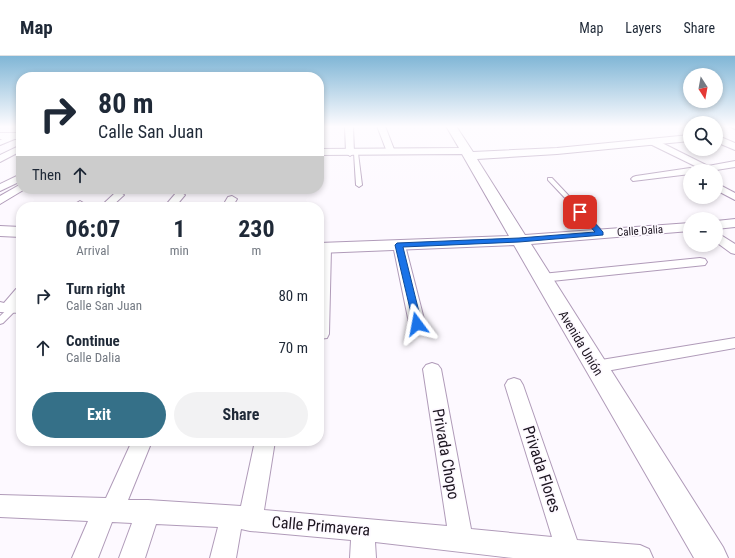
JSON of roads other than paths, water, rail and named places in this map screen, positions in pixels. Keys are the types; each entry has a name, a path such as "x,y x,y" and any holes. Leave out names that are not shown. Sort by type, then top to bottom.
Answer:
{"street":[{"name":"Avenida Unión","path":"465,149 595,368 712,558"},
{"path":"324,152 468,154 574,149"},
{"path":"668,149 697,164"},
{"path":"0,159 16,151"},
{"path":"723,166 735,164"},
{"path":"636,180 683,172"},
{"path":"0,188 16,182"},
{"path":"0,201 16,185"},
{"path":"723,190 735,197"},
{"path":"111,202 119,195"},
{"path":"174,202 180,195"},
{"path":"723,225 735,224"},
{"name":"Calle Dalia","path":"324,248 519,240 683,227"},
{"path":"0,231 16,232"},
{"path":"723,241 735,250"},
{"path":"399,245 417,324"},
{"path":"542,278 700,262"},
{"path":"595,368 735,343"},
{"name":"Privada Chopo","path":"432,369 461,539"},
{"name":"Privada Flores","path":"514,385 569,552"},
{"path":"85,558 140,446"},
{"path":"223,558 241,518 263,446"},
{"name":"Calle Primavera","path":"0,506 109,509 241,518 363,529 569,552 640,558"},
{"path":"132,558 148,511"},
{"path":"363,529 363,558"}],"lane":[{"path":"353,153 359,185"},
{"path":"550,179 601,233"},
{"path":"0,321 11,307"}]}
